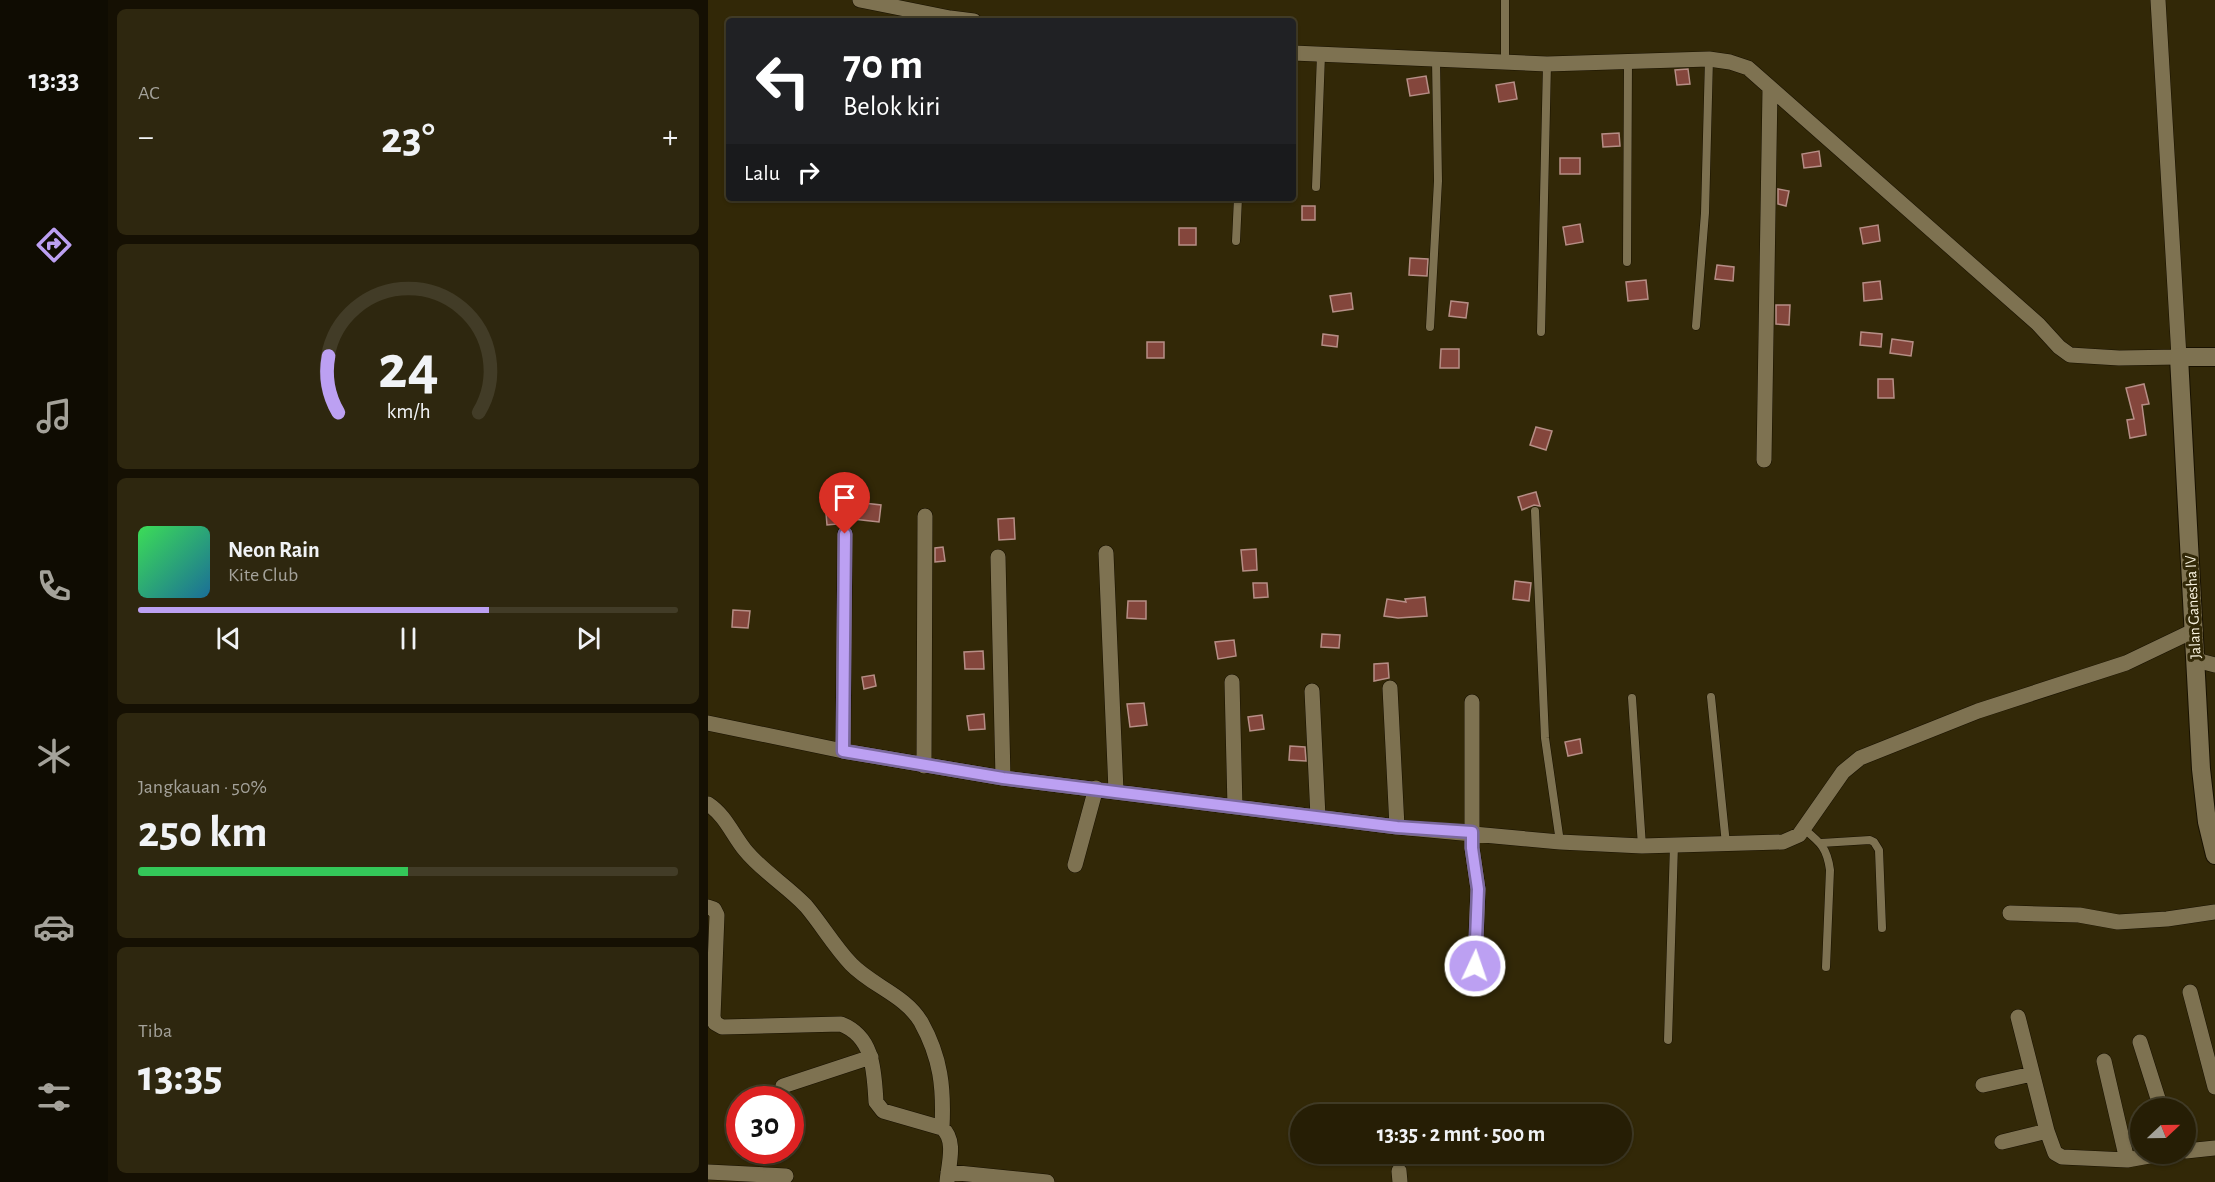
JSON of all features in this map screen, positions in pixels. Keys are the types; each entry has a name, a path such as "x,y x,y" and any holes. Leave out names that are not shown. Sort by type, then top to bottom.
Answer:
{"street":[{"path":"860,0 958,18"},
{"path":"2158,0 2179,357"},
{"path":"1296,53 1548,64 1709,59 1730,62 1748,68 2038,324 2065,353 2087,357 2215,357"},
{"path":"1764,460 1770,89"},
{"name":"Jalan Ganesha IV","path":"2179,357 2201,769 2207,822 2215,855"},
{"path":"924,766 925,516"},
{"path":"843,751 845,534"},
{"path":"1106,553 1116,791"},
{"path":"998,557 1003,778"},
{"path":"708,714 708,723 924,766 1397,827 1472,832 1560,842 1642,846 1783,842 1799,835 1843,772 1860,758 1978,711 2126,663 2195,630"},
{"path":"2196,660 2215,666"},
{"path":"1232,682 1235,807"},
{"path":"1390,688 1397,827"},
{"path":"1312,691 1318,817"},
{"path":"1472,702 1472,848 1478,889 1474,985"},
{"path":"1075,865 1096,788"},
{"path":"708,804 722,815 751,856 805,905 852,965 894,995 919,1019 929,1038 941,1077 944,1095 942,1128"},
{"path":"708,907 714,909 717,915 713,1017 718,1026 722,1028 841,1024 859,1035 871,1057 876,1102 879,1108 942,1128 949,1135 951,1144 947,1177 1047,1182"},
{"path":"2010,913 2079,915 2118,922 2167,919 2215,912"},
{"path":"2190,992 2215,1087"},
{"path":"2018,1017 2053,1149 2059,1156 2130,1159"},
{"path":"2140,1042 2158,1098"},
{"path":"783,1086 871,1057"},
{"path":"2104,1061 2127,1160"},
{"path":"1983,1085 2032,1074"},
{"path":"2002,1142 2047,1131"},
{"path":"2196,1150 2215,1148"},
{"path":"708,1172 786,1176"}],"lane":[{"path":"1505,0 1505,62"},
{"path":"1316,187 1321,55"},
{"path":"1696,326 1706,213 1709,59"},
{"path":"1430,327 1438,181 1436,60"},
{"path":"1627,262 1628,61"},
{"path":"1541,332 1548,64"},
{"path":"1236,241 1238,201"},
{"path":"1535,511 1545,738 1560,842"},
{"path":"1711,697 1726,844"},
{"path":"1632,698 1642,846"},
{"path":"1804,829 1821,843 1826,851 1830,870 1826,968"},
{"path":"1821,843 1870,840 1878,845 1882,928"},
{"path":"1668,1040 1674,845"}],"building":[{"path":"1688,69 1690,84 1677,85 1675,70"},
{"path":"1426,76 1429,93 1410,96 1407,79"},
{"path":"1514,82 1517,99 1499,102 1496,85"},
{"path":"1619,133 1620,146 1603,147 1602,134"},
{"path":"1819,151 1821,166 1804,168 1802,154"},
{"path":"1560,158 1580,158 1580,174 1560,174"},
{"path":"1778,189 1789,191 1786,206 1778,204"},
{"path":"1302,206 1315,206 1315,220 1302,220"},
{"path":"1580,224 1583,242 1566,245 1563,227"},
{"path":"1878,225 1880,241 1863,244 1860,228"},
{"path":"1179,228 1196,228 1196,245 1179,245"},
{"path":"1410,258 1428,259 1427,276 1409,275"},
{"path":"1717,265 1734,267 1733,281 1715,279"},
{"path":"1646,280 1648,299 1628,301 1626,282"},
{"path":"1880,281 1882,299 1864,301 1863,283"},
{"path":"1351,293 1353,309 1333,312 1330,296"},
{"path":"1451,301 1468,303 1466,318 1449,316"},
{"path":"1776,305 1790,305 1789,325 1776,324"},
{"path":"1861,332 1882,334 1881,347 1860,345"},
{"path":"1323,334 1338,336 1337,347 1322,345"},
{"path":"1892,339 1913,342 1911,356 1890,353"},
{"path":"1147,342 1164,342 1164,358 1147,358"},
{"path":"1441,349 1459,349 1459,368 1440,368"},
{"path":"1878,379 1893,379 1894,398 1878,398"},
{"path":"2144,384 2149,404 2142,405 2146,435 2130,438 2127,420 2134,419 2126,388"},
{"path":"1536,427 1552,431 1546,450 1530,445"},
{"path":"1536,492 1540,506 1534,505 1522,510 1518,497"},
{"path":"855,502 881,505 879,522 853,519"},
{"path":"846,511 847,523 827,525 826,513"},
{"path":"1014,518 1015,539 999,540 998,519"},
{"path":"943,547 945,561 935,562 935,548"},
{"path":"1256,549 1257,570 1243,571 1241,550"},
{"path":"1515,581 1531,583 1529,601 1513,599"},
{"path":"1253,583 1267,583 1268,597 1254,598"},
{"path":"1425,597 1427,616 1398,618 1384,616 1387,599 1406,602 1405,599"},
{"path":"1128,601 1146,601 1146,619 1127,618"},
{"path":"733,610 750,611 748,628 732,627"},
{"path":"1322,634 1340,635 1339,648 1321,647"},
{"path":"1234,640 1236,656 1218,659 1215,642"},
{"path":"983,651 984,669 965,669 964,652"},
{"path":"1388,663 1389,678 1374,681 1374,664"},
{"path":"874,675 876,686 864,689 862,677"},
{"path":"1144,703 1147,725 1130,727 1127,704"},
{"path":"984,714 985,729 969,730 967,716"},
{"path":"1262,715 1264,729 1250,731 1248,717"},
{"path":"1580,739 1582,753 1568,756 1565,742"},
{"path":"1290,746 1305,747 1306,761 1289,760"}],"route":[{"path":"845,534 843,751 1003,778 1397,827 1472,832 1473,856 1478,879 1475,966"}]}
